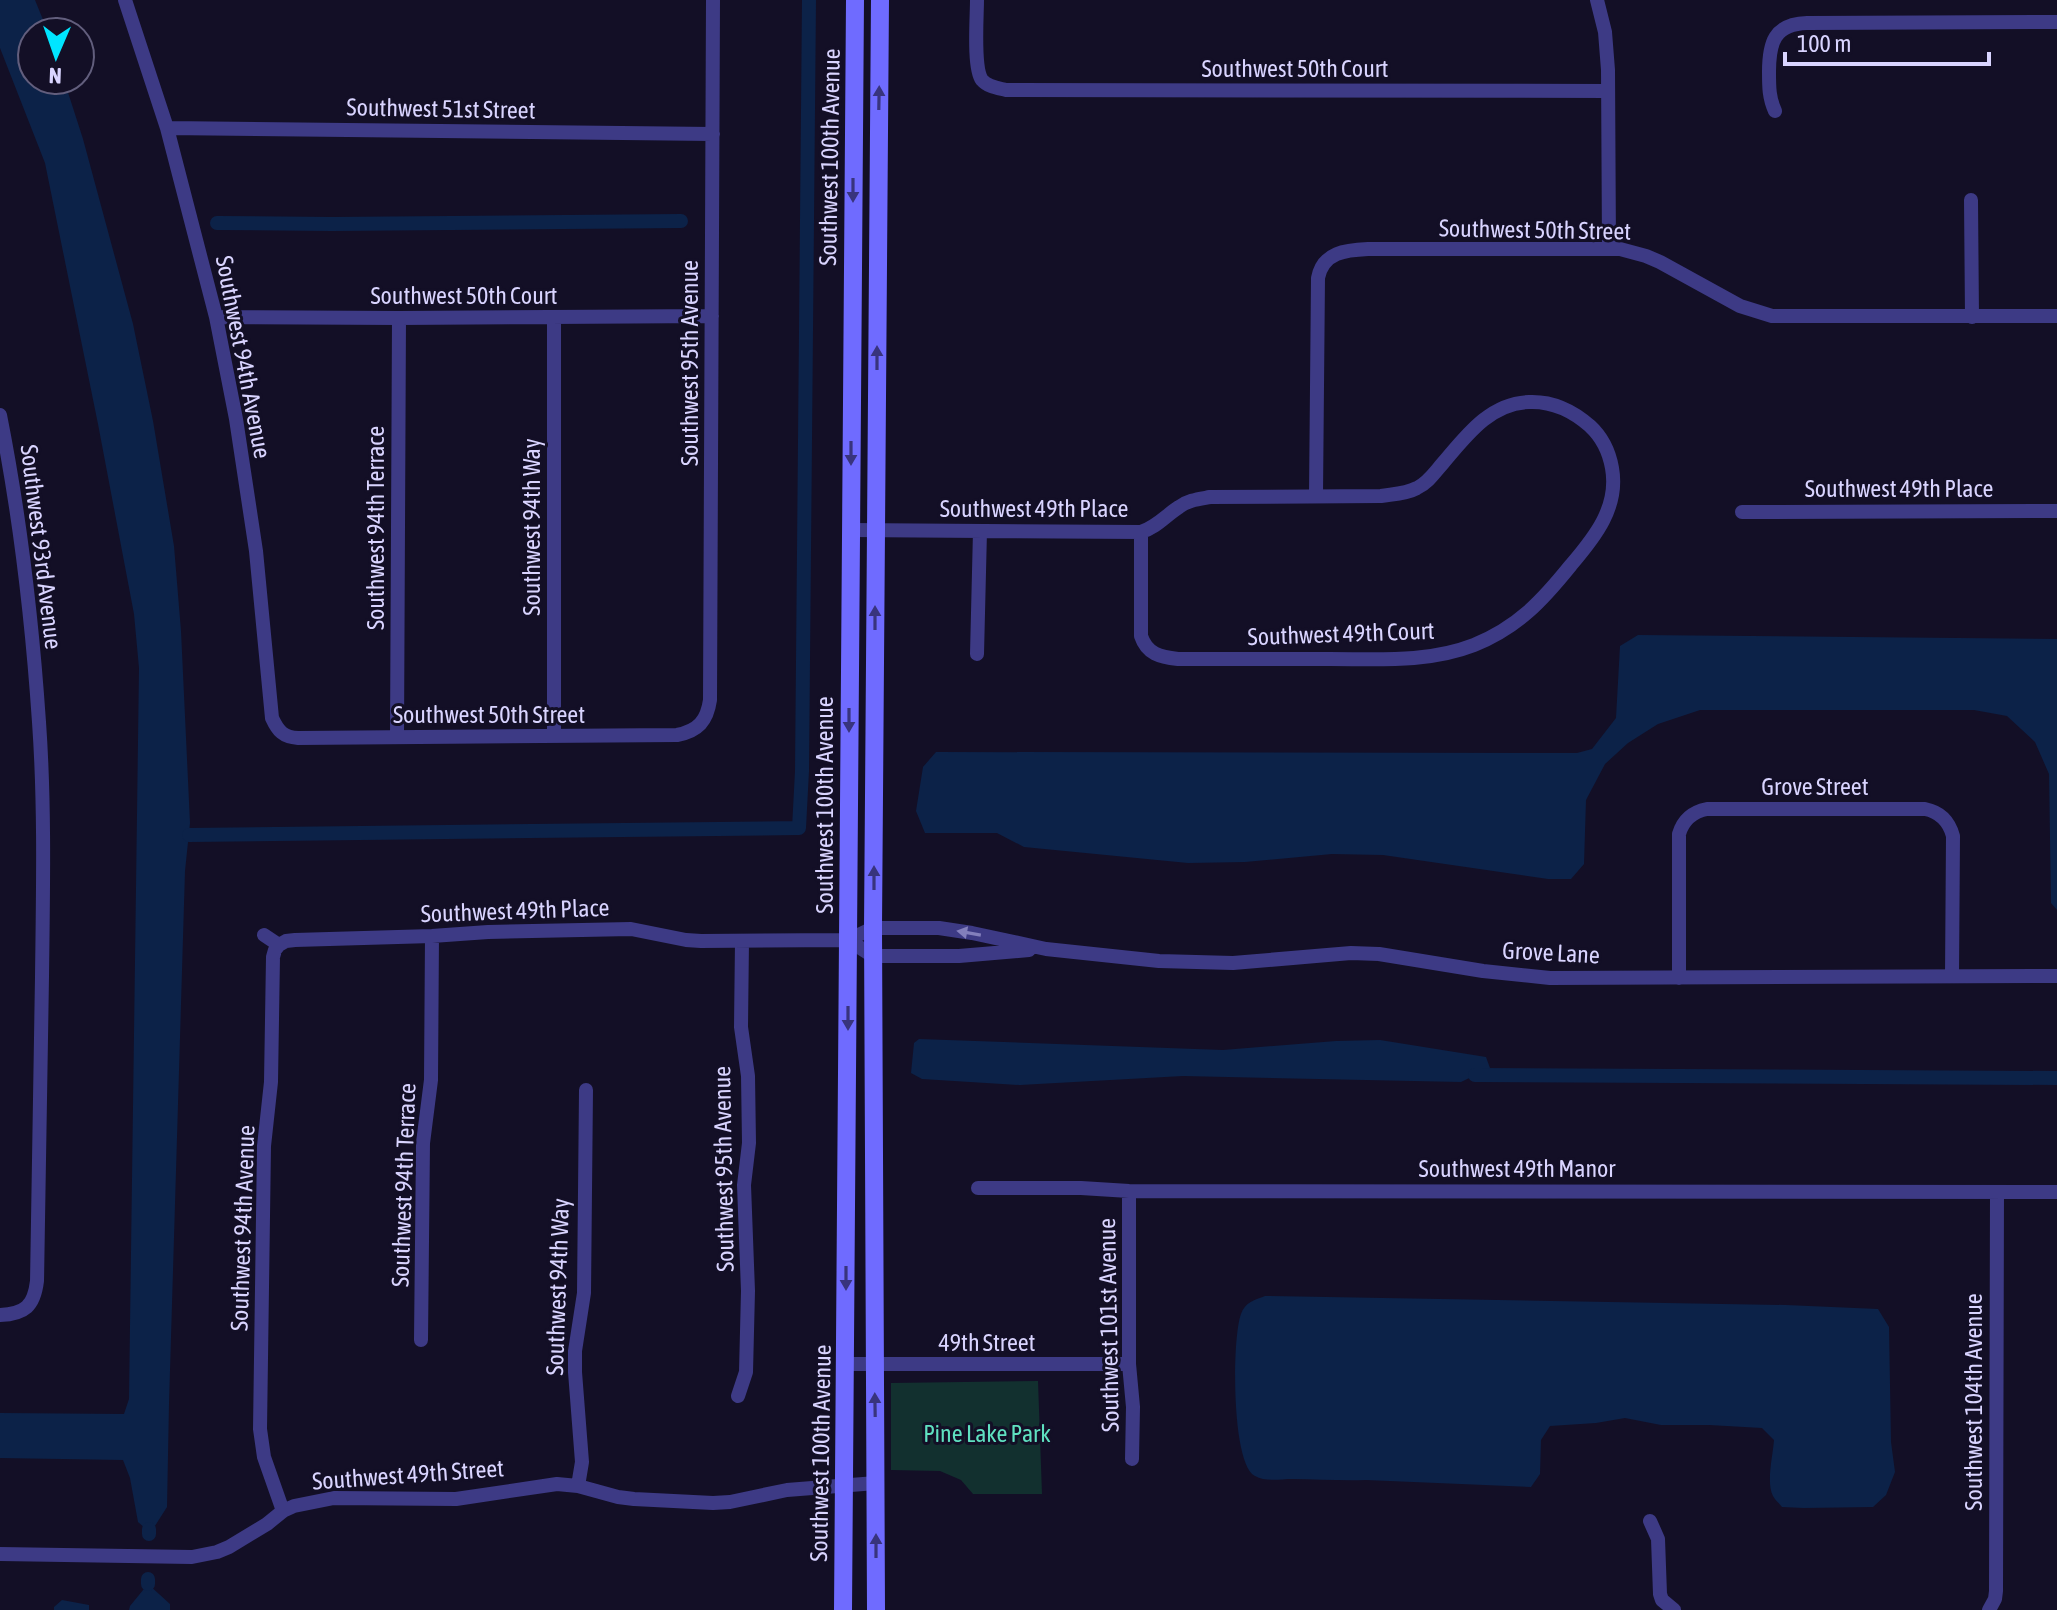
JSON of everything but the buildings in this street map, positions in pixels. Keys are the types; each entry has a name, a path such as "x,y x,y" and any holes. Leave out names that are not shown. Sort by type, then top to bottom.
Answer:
{"main road":[{"name":"Southwest 100th Avenue","path":"843,1610 855,0"},
{"name":"Southwest 100th Avenue","path":"876,1610 873,928 880,0"}],"street":[{"name":"Southwest 94th Avenue","path":"125,0 167,128 216,317 236,419 254,541 272,718 278,731"},
{"name":"Southwest 95th Avenue","path":"701,725 710,700 713,0"},
{"name":"Southwest 50th Court","path":"977,0 978,68 984,81 1006,90 1608,91"},
{"path":"1597,0 1605,32 1608,91 1609,249"},
{"path":"1775,111 1769,93 1769,54 1775,37 1788,25 2057,22"},
{"name":"Southwest 51st Street","path":"167,128 713,134"},
{"path":"1971,200 1972,317"},
{"name":"Southwest 50th Street","path":"1316,495 1318,278 1323,265 1334,255 1347,250 1620,249 1646,256 1740,306 1762,314 1799,317 2057,316"},
{"name":"Southwest 50th Court","path":"216,317 712,316"},
{"name":"Southwest 94th Terrace","path":"397,737 399,318"},
{"name":"Southwest 94th Way","path":"554,318 554,736"},
{"name":"Southwest 49th Place","path":"851,530 1141,532 1149,530 1179,506 1193,500 1228,495 1401,494 1418,488 1428,480 1480,421 1511,405 1527,402 1556,406 1570,412 1596,432"},
{"name":"Southwest 93rd Avenue","path":"0,415 24,564 33,655 39,724 43,892 36,1293 28,1306 16,1313 0,1315"},
{"name":"Southwest 49th Court","path":"1141,532 1141,636 1144,644 1155,654 1178,659 1397,659 1434,656 1475,644 1512,624 1541,601 1595,535 1609,509 1613,474 1610,455 1596,432"},
{"name":"Southwest 49th Place","path":"1742,512 2057,511"},
{"path":"977,654 980,531"},
{"name":"Southwest 50th Street","path":"278,731 298,738 677,735 701,725"},
{"name":"Grove Street","path":"1679,978 1681,828 1698,811 1707,809 1925,809 1944,818 1953,836 1952,976"},
{"name":"Grove Lane","path":"848,940 873,928 939,928 1090,955 1233,963 1351,953 1379,954 1550,978 2057,976"},
{"name":"Southwest 49th Place","path":"279,945 295,940 631,929 686,940 848,940"},
{"path":"264,935 279,945"},
{"name":"Southwest 94th Terrace","path":"421,1340 423,1143 431,1080 432,936"},
{"path":"848,940 873,956"},
{"name":"Southwest 95th Avenue","path":"738,1396 746,1372 748,1291 744,1185 749,1143 748,1076 741,1027 742,941"},
{"name":"Southwest 94th Avenue","path":"279,945 273,957 271,1082 264,1146 260,1429 264,1457 283,1511"},
{"name":"Grove Lane","path":"873,956 959,956 1046,949"},
{"name":"Southwest 94th Way","path":"578,1486 582,1462 575,1351 584,1293 586,1090"},
{"name":"Southwest 49th Manor","path":"978,1188 1129,1191 2057,1192"},
{"name":"Southwest 101st Avenue","path":"1129,1191 1132,1459"},
{"name":"Southwest 104th Avenue","path":"1989,1610 1996,1591 1997,1192"},
{"name":"49th Street","path":"846,1364 1129,1364"},
{"name":"Southwest 49th Street","path":"0,1554 192,1557 217,1552 240,1542 283,1511 304,1503 334,1498 456,1499 548,1485 578,1486 634,1499 713,1503 787,1490 876,1483"},
{"path":"1650,1521 1658,1539 1659,1587 1662,1600 1670,1608"}],"green space":[{"name":"Pine Lake Park","path":"1038,1381 1042,1494 973,1494 961,1480 940,1471 891,1470 891,1383"}],"water":[{"path":"0,0 35,0 42,16 16,16 16,89 0,48"},
{"path":"19,96 69,96 83,139 133,324 153,421 174,546 181,631 190,823 185,871 167,1507 153,1529 146,1529 138,1522 130,1478 123,1460 0,1458 0,1413 124,1414 129,1399 139,668 134,614 45,163"},
{"path":"1638,635 2057,639 2057,910 2051,903 2049,774 2035,742 2007,716 1974,710 1700,710 1658,724 1628,743 1605,764 1586,800 1584,864 1571,879 1548,879 1383,855 1332,854 1245,862 1188,863 1024,847 997,833 925,833 916,811 923,767 936,752 1577,753 1592,749 1616,718 1620,646"},
{"path":"919,1039 1223,1050 1380,1040 1486,1057 1490,1068 1461,1082 1183,1076 1020,1085 922,1079 911,1073 914,1043"},
{"path":"1265,1296 1878,1309 1889,1327 1891,1442 1895,1472 1886,1495 1873,1507 1782,1507 1773,1496 1770,1484 1774,1440 1762,1428 1661,1425 1625,1418 1550,1426 1541,1440 1540,1474 1531,1487 1259,1478 1247,1467 1241,1449 1235,1372 1241,1314 1248,1304"},
{"path":"148,1584 170,1604 170,1610 129,1610"},
{"path":"62,1600 89,1605 89,1610 54,1610"}],"waterway":[{"path":"189,835 799,828 809,0"},
{"path":"217,223 681,221"},
{"path":"1475,1075 2057,1078"},
{"path":"149,1529 149,1534"},
{"path":"148,1579 148,1584"}]}
